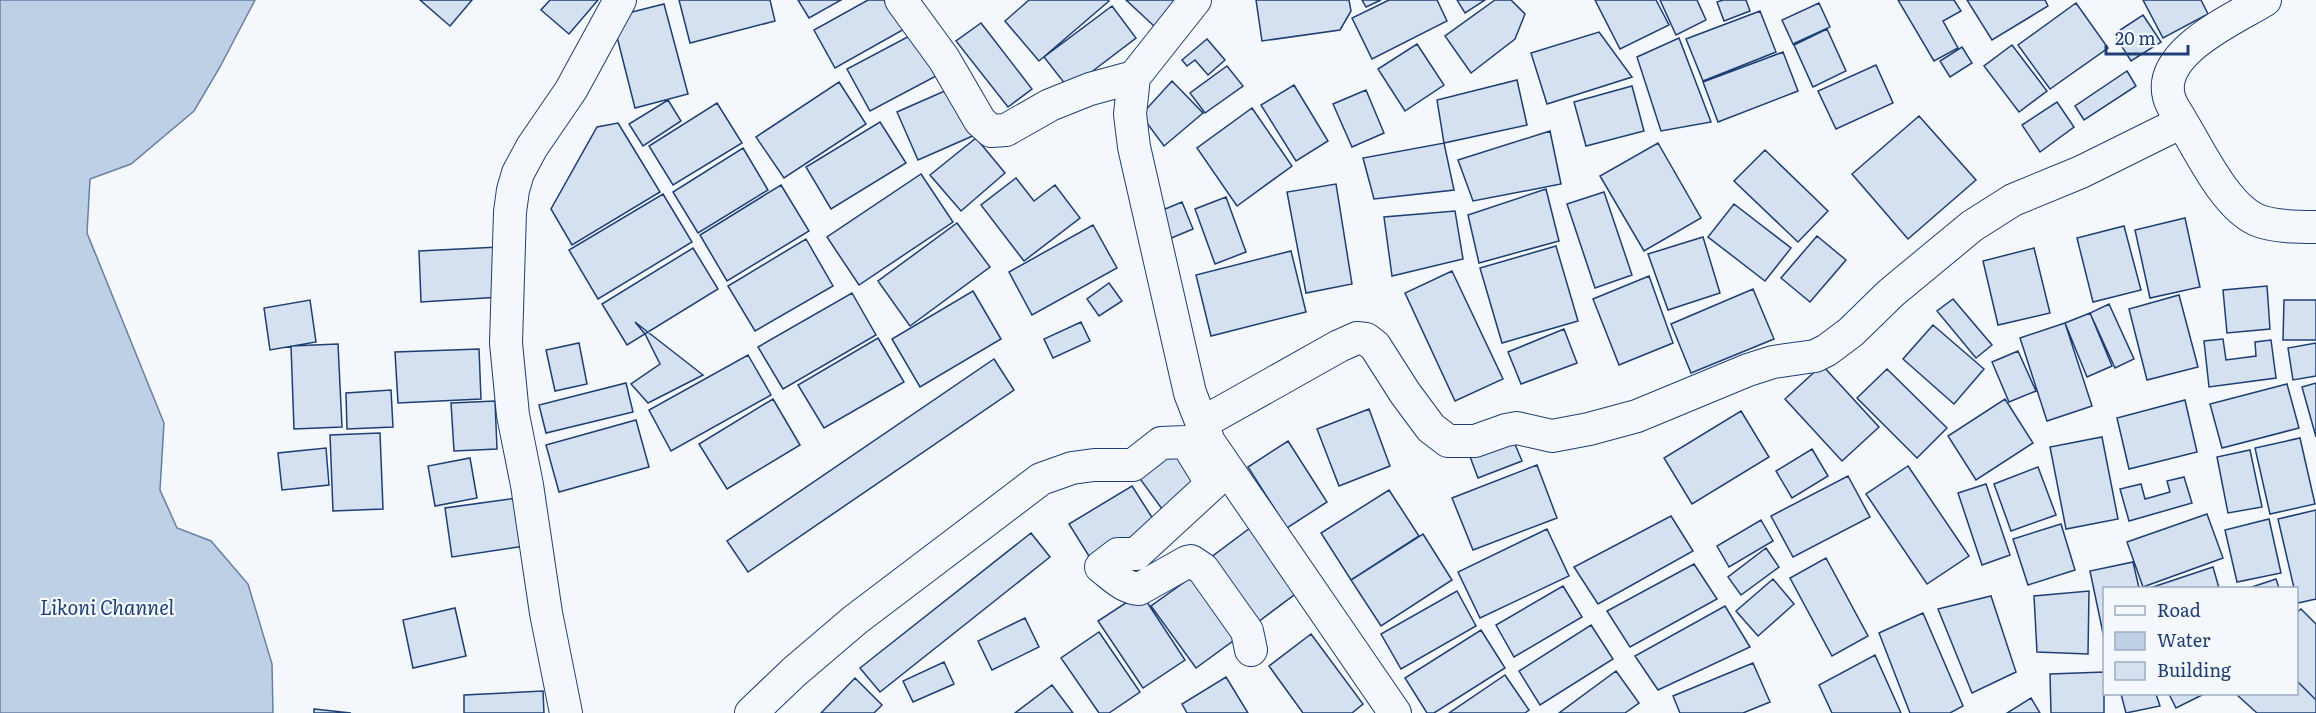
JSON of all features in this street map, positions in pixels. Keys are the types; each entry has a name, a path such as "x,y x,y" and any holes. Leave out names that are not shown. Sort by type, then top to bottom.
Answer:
{"street":[{"path":"566,713 546,613 527,485 513,415 506,343 510,212 518,173 532,147 571,90 620,0"},
{"path":"901,0 944,59 980,121 991,131 1006,130 1050,105 1090,89 1134,77"},
{"path":"1195,0 1134,77 1130,114 1134,147 1190,393 1209,442 1217,471"},
{"path":"2265,0 2206,36 2180,56 2170,70 2167,84 2169,99 2229,198 2240,210 2266,223 2316,227"},
{"path":"1202,423 1357,338 1366,339 1375,346 1404,393 1431,428 1448,441 1475,441 1517,428 1552,436 1637,416 1748,370 1773,362 1815,356 1827,350 1851,332 1891,293 1972,226 2013,200 2081,172 2182,122"},
{"path":"751,713 794,672 855,620 1048,476 1072,468 1094,465 1133,465 1161,443 1186,442 1217,471 1395,713"},
{"path":"1217,471 1136,554 1118,554 1101,567 1130,589 1139,589 1187,562 1195,563 1203,569 1247,631 1251,650"}],"water":[{"name":"Likoni Channel","path":"0,0 255,0 194,111 131,164 90,179 87,233 164,423 160,490 177,528 211,541 248,584 272,664 273,713 0,713"}],"building":[{"path":"420,0 472,0 450,26"},
{"path":"550,0 598,0 569,34 541,10"},
{"path":"679,0 770,0 775,21 690,43"},
{"path":"798,0 841,0 809,18"},
{"path":"868,0 893,0 908,27 835,68 814,30"},
{"path":"1029,0 1109,1 1039,61 1005,21"},
{"path":"1126,0 1178,0 1154,26"},
{"path":"1256,0 1349,0 1351,11 1340,30 1262,41"},
{"path":"1362,0 1381,0 1366,7"},
{"path":"1389,0 1437,0 1447,21 1372,59 1352,18"},
{"path":"1457,0 1485,0 1465,13"},
{"path":"1495,0 1511,0 1525,14 1515,39 1471,73 1445,36"},
{"path":"1595,0 1656,0 1669,25 1620,49"},
{"path":"1660,0 1697,0 1706,20 1676,35"},
{"path":"1746,0 1750,11 1724,21 1717,2"},
{"path":"1898,0 1954,0 1961,11 1943,21 1958,48 1934,61"},
{"path":"1967,0 2045,0 2048,6 1992,40"},
{"path":"2143,0 2201,0 2208,14 2163,38"},
{"path":"1819,3 1830,27 1793,44 1782,20"},
{"path":"2076,3 2108,48 2050,89 2018,45"},
{"path":"664,4 688,94 635,108 612,17"},
{"path":"1112,6 1136,38 1069,89 1044,57"},
{"path":"1760,11 1776,52 1703,81 1686,39"},
{"path":"2143,15 2161,42 2131,61 2114,34"},
{"path":"981,23 1032,89 1008,107 956,41"},
{"path":"1827,29 1846,71 1813,87 1794,45"},
{"path":"1599,32 1632,77 1547,104 1531,53"},
{"path":"915,33 938,75 870,111 847,69"},
{"path":"1679,38 1711,122 1661,131 1637,57"},
{"path":"1207,39 1225,60 1208,75 1195,60 1187,66 1182,60"},
{"path":"1417,44 1444,85 1405,111 1378,69"},
{"path":"2012,45 2047,91 2019,112 1984,66"},
{"path":"1962,47 1972,63 1950,77 1940,61"},
{"path":"1783,52 1798,91 1718,122 1703,82"},
{"path":"1876,65 1893,103 1836,129 1818,91"},
{"path":"1227,66 1243,86 1205,113 1190,93"},
{"path":"2127,71 2136,86 2084,120 2075,106"},
{"path":"1517,80 1527,125 1444,143 1437,100"},
{"path":"1172,81 1203,113 1164,146 1141,115"},
{"path":"839,82 866,124 784,178 756,137"},
{"path":"1294,85 1328,141 1296,161 1261,105"},
{"path":"956,86 977,134 918,160 897,112"},
{"path":"1632,86 1644,131 1586,146 1574,102"},
{"path":"1366,90 1384,133 1352,147 1333,104"},
{"path":"668,100 681,121 643,146 629,124"},
{"path":"2057,102 2074,127 2040,152 2022,125"},
{"path":"717,103 742,143 673,185 649,146"},
{"path":"1252,108 1292,166 1237,206 1197,148"},
{"path":"1919,116 1976,180 1908,239 1852,174"},
{"path":"880,122 906,163 831,209 806,167"},
{"path":"618,123 660,192 572,245 551,209 597,127"},
{"path":"1550,131 1561,184 1473,201 1458,160"},
{"path":"976,138 1005,173 961,211 930,175"},
{"path":"1444,143 1454,190 1374,199 1363,158"},
{"path":"1658,143 1701,218 1644,251 1600,176"},
{"path":"743,148 768,190 698,233 673,192"},
{"path":"1765,150 1828,211 1798,242 1734,181"},
{"path":"921,174 953,222 859,285 827,237"},
{"path":"1016,178 1034,201 1055,185 1080,218 1024,261 981,205"},
{"path":"1336,184 1352,284 1306,293 1287,192"},
{"path":"781,185 809,231 727,281 700,235"},
{"path":"1546,189 1559,241 1479,263 1468,215"},
{"path":"1604,192 1632,275 1595,288 1567,204"},
{"path":"663,194 692,242 598,299 569,250"},
{"path":"1226,197 1246,252 1215,264 1195,209"},
{"path":"1182,202 1193,229 1169,239 1158,212"},
{"path":"1734,204 1791,248 1765,281 1708,237"},
{"path":"1455,211 1463,259 1392,276 1384,217"},
{"path":"2185,218 2200,287 2150,298 2135,230"},
{"path":"957,223 990,267 910,326 878,281"},
{"path":"1093,225 1117,268 1032,315 1009,272"},
{"path":"2124,226 2141,290 2093,302 2077,238"},
{"path":"1817,236 1846,260 1810,302 1781,278"},
{"path":"1703,237 1720,293 1668,310 1648,254"},
{"path":"806,239 833,286 755,331 728,286"},
{"path":"1556,246 1578,321 1502,343 1480,268"},
{"path":"499,247 501,297 421,302 419,251"},
{"path":"693,248 718,289 627,345 602,304"},
{"path":"2034,248 2050,313 1998,325 1983,261"},
{"path":"1291,251 1306,312 1211,336 1196,275"},
{"path":"1452,271 1503,379 1455,401 1405,293"},
{"path":"1649,276 1673,343 1619,365 1593,299"},
{"path":"1109,283 1122,301 1099,316 1087,299"},
{"path":"2267,286 2270,329 2227,333 2223,290"},
{"path":"1753,289 1774,339 1691,373 1671,324"},
{"path":"973,291 1001,339 920,387 892,339"},
{"path":"852,293 876,335 783,389 758,347"},
{"path":"2179,295 2198,367 2147,380 2129,309"},
{"path":"1953,299 1992,345 1976,358 1937,311"},
{"path":"310,300 316,342 270,350 264,308"},
{"path":"2284,300 2316,300 2316,340 2283,340"},
{"path":"2109,304 2134,359 2115,368 2090,313"},
{"path":"2090,313 2112,366 2087,377 2065,323"},
{"path":"635,322 703,375 648,403 631,384 660,364 645,334"},
{"path":"1081,322 1090,341 1053,358 1044,339"},
{"path":"2065,323 2092,406 2047,421 2020,338"},
{"path":"1933,325 1984,369 1954,404 1903,359"},
{"path":"1564,329 1577,363 1521,384 1508,352"},
{"path":"878,338 904,382 824,428 798,385"},
{"path":"2223,339 2226,360 2256,356 2255,342 2271,340 2276,378 2209,387 2204,341"},
{"path":"579,343 587,384 555,391 546,350"},
{"path":"2316,343 2316,376 2293,380 2288,348"},
{"path":"338,344 342,427 294,429 291,346"},
{"path":"479,349 481,399 398,403 395,352"},
{"path":"2018,351 2036,391 2009,402 1992,362"},
{"path":"748,355 771,395 671,451 649,410"},
{"path":"994,359 1014,390 748,572 727,541"},
{"path":"1822,365 1879,427 1842,461 1785,399"},
{"path":"1887,369 1947,428 1917,458 1857,398"},
{"path":"626,383 633,412 546,433 539,405"},
{"path":"2316,383 2316,437 2302,387"},
{"path":"2287,384 2299,428 2222,448 2210,404"},
{"path":"391,390 393,427 347,429 346,393"},
{"path":"773,399 800,445 727,489 699,444"},
{"path":"2005,399 2033,443 1976,480 1948,436"},
{"path":"2185,400 2197,452 2129,469 2117,418"},
{"path":"495,401 497,449 454,451 451,403"},
{"path":"1369,409 1390,466 1339,486 1317,429"},
{"path":"1741,411 1769,457 1692,504 1664,458"},
{"path":"636,420 649,467 559,492 546,445"},
{"path":"380,433 383,509 333,511 330,435"},
{"path":"1512,437 1522,461 1478,478 1469,454"},
{"path":"2102,437 2118,519 2066,529 2050,447"},
{"path":"2300,438 2315,504 2270,514 2255,448"},
{"path":"1288,441 1327,502 1287,528 1248,467"},
{"path":"326,448 329,485 282,490 278,453"},
{"path":"1812,449 1828,476 1792,498 1776,471"},
{"path":"1173,450 1200,487 1165,513 1138,476"},
{"path":"2250,450 2262,507 2228,513 2217,457"},
{"path":"470,458 477,498 435,506 428,466"},
{"path":"1537,465 1557,518 1473,550 1452,498"},
{"path":"1908,466 1969,556 1927,584 1866,494"},
{"path":"2038,467 2056,515 2011,531 1994,484"},
{"path":"1848,476 1870,517 1793,557 1771,516"},
{"path":"2184,477 2192,503 2129,521 2120,489 2141,484 2145,499 2170,492 2167,481"},
{"path":"1986,484 2010,555 1982,565 1958,493"},
{"path":"1132,486 1155,522 1092,561 1069,524"},
{"path":"1389,490 1419,536 1351,580 1321,533"},
{"path":"525,497 532,545 452,557 445,508"},
{"path":"2316,510 2316,599 2298,603 2298,587 2294,587 2278,519"},
{"path":"2207,514 2223,558 2143,587 2127,542"},
{"path":"1671,516 1693,551 1598,604 1574,567"},
{"path":"2269,519 2281,573 2237,582 2225,530"},
{"path":"1761,520 1773,541 1729,567 1717,546"},
{"path":"2061,524 2075,570 2028,585 2013,539"},
{"path":"1250,528 1298,592 1254,625 1206,561"},
{"path":"1547,529 1569,576 1480,618 1458,572"},
{"path":"1031,533 1050,557 880,692 860,668"},
{"path":"1423,534 1452,580 1381,626 1351,580"},
{"path":"1766,548 1779,567 1741,595 1728,577"},
{"path":"1826,558 1868,636 1832,656 1790,578"},
{"path":"2133,562 2139,587 2103,587 2103,633 2090,571"},
{"path":"1694,564 1717,599 1630,647 1607,611"},
{"path":"2213,567 2219,587 2153,587"},
{"path":"1193,576 1237,638 1196,668 1151,606"},
{"path":"1773,579 1794,604 1758,636 1736,611"},
{"path":"2276,579 2279,587 2252,587"},
{"path":"1563,586 1582,617 1514,657 1496,625"},
{"path":"1457,591 1476,626 1401,669 1381,634"},
{"path":"2089,591 2088,654 2037,652 2034,596"},
{"path":"1141,593 1185,660 1143,688 1098,621"},
{"path":"1991,596 2016,672 1972,693 1938,609"},
{"path":"1725,606 1750,647 1658,690 1635,656"},
{"path":"455,608 466,656 413,668 403,620"},
{"path":"2301,609 2316,624 2316,700 2298,682 2298,611"},
{"path":"1923,613 1963,706 1950,713 1910,713 1879,633"},
{"path":"1025,618 1039,647 992,670 978,641"},
{"path":"1591,625 1613,659 1540,705 1519,671"},
{"path":"1481,630 1505,668 1434,713 1427,713 1405,678"},
{"path":"1099,632 1140,692 1109,713 1099,713 1061,658"},
{"path":"1311,634 1363,704 1352,713 1303,713 1269,666"},
{"path":"1875,655 1901,713 1832,713 1819,685"},
{"path":"944,662 954,684 913,702 903,681"},
{"path":"1753,663 1770,702 1743,713 1680,713 1673,696"},
{"path":"1616,671 1639,703 1625,713 1559,713"},
{"path":"2103,672 2104,713 2051,713 2050,674"},
{"path":"1505,675 1529,710 1525,713 1449,713"},
{"path":"1226,677 1248,713 1187,713 1182,704"},
{"path":"855,678 882,705 874,713 821,713"},
{"path":"2298,682 2316,700 2316,713 2257,713 2237,695 2298,695"},
{"path":"1052,685 1073,713 1015,713"},
{"path":"543,691 544,713 464,713 464,695"},
{"path":"2121,695 2156,695 2160,706 2126,713"},
{"path":"2170,695 2202,695 2176,708"},
{"path":"2031,698 2040,713 2007,713"},
{"path":"314,709 351,713 314,713"}]}
